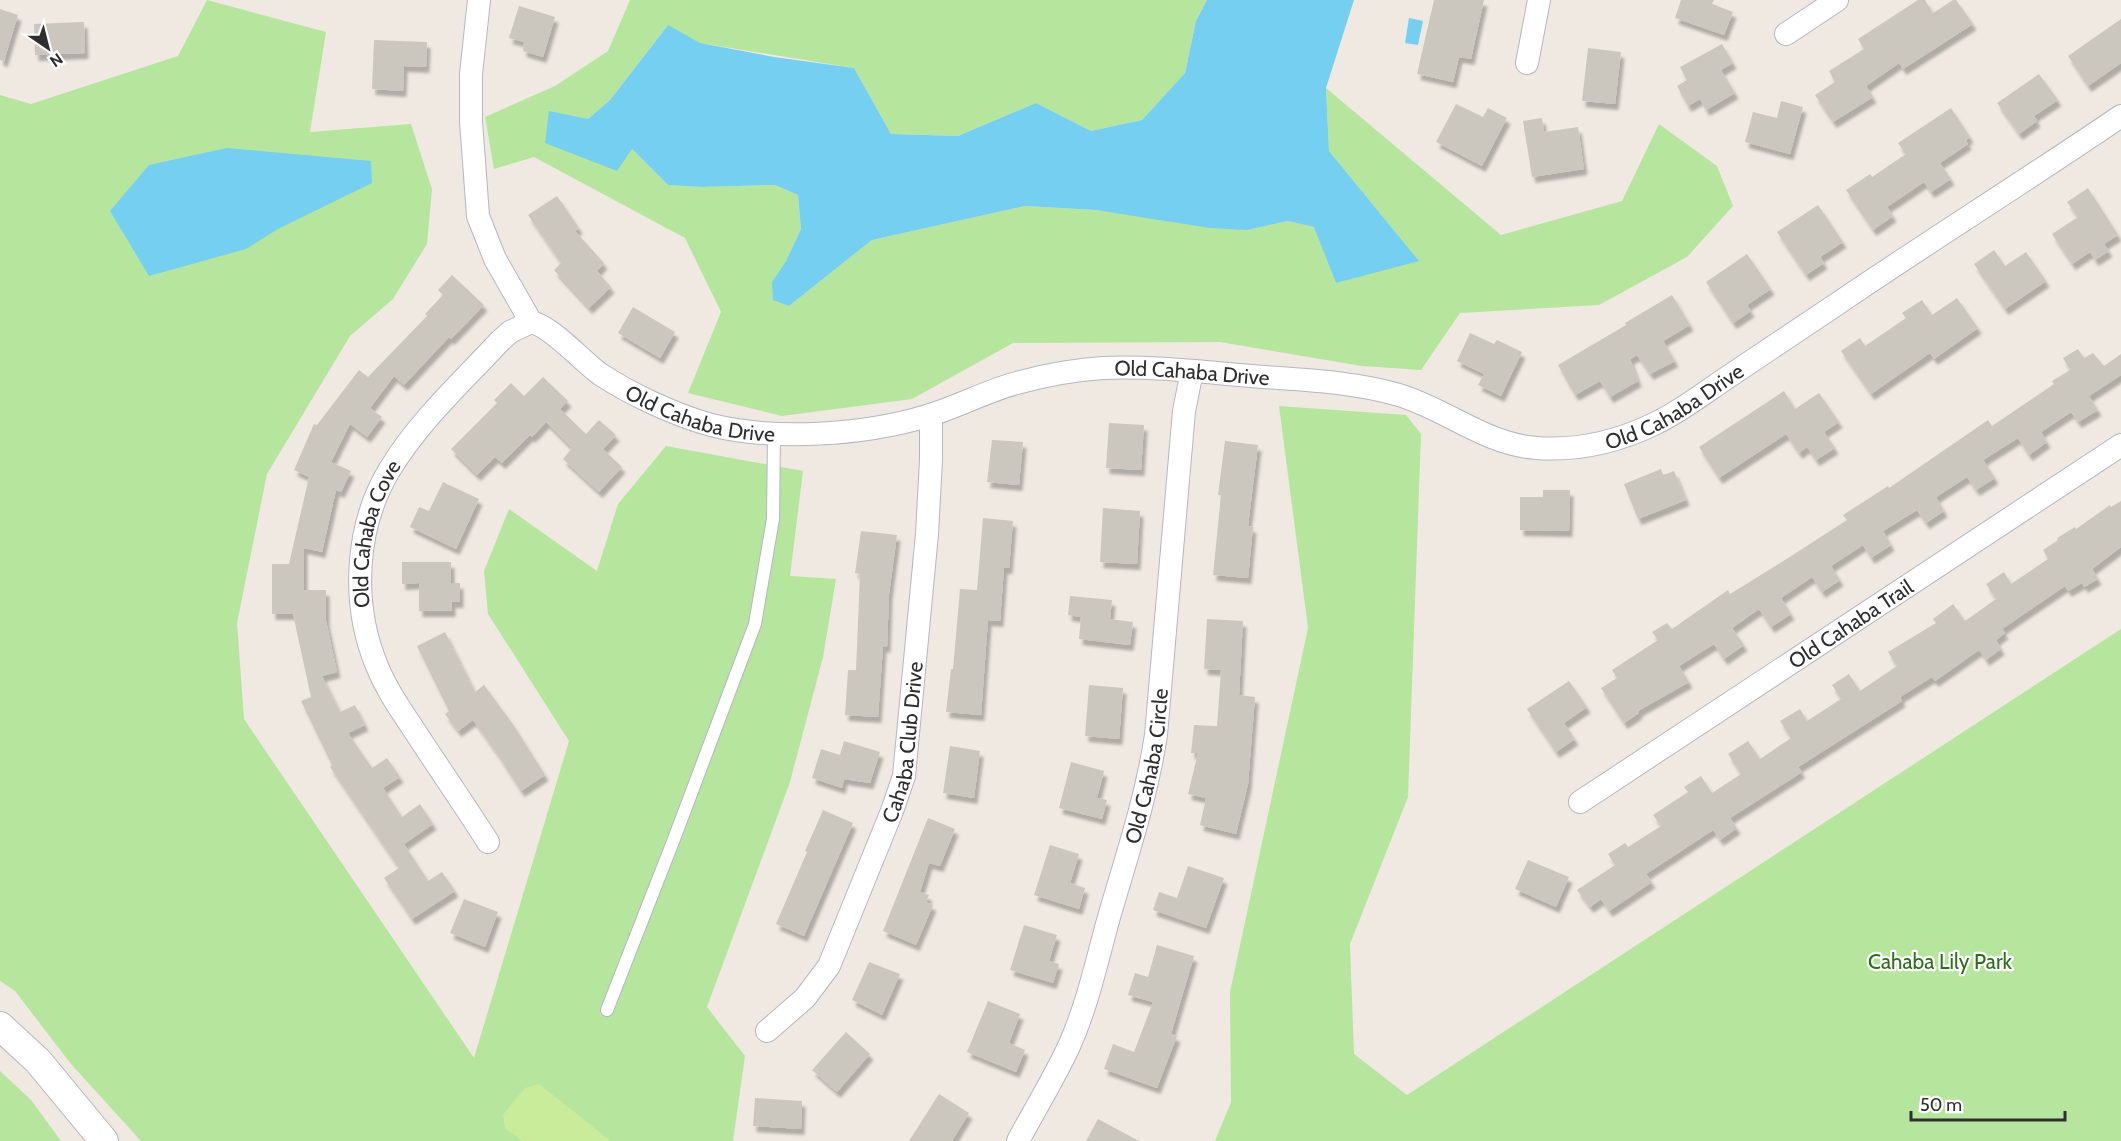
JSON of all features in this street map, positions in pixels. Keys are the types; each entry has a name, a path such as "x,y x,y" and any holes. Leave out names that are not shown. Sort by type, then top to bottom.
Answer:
{"street":[{"name":"Old Cahaba Drive","path":"479,0 471,74 471,121 478,216 495,260 531,322 541,324 580,360 605,377 675,412 711,425 774,433 834,433 889,427 931,415 1015,383 1099,368 1145,367 1374,388 1436,408 1470,429 1511,445 1538,448 1596,446 1657,423 1701,396 2121,116"},
{"path":"1527,63 1539,0"},
{"path":"1786,34 1837,0"},
{"name":"Old Cahaba Cove","path":"488,842 391,695 377,667 369,645 362,610 361,552 373,505 389,470 413,435 499,342 510,332 531,322"},
{"name":"Old Cahaba Circle","path":"1018,1141 1070,1044 1087,999 1149,779 1156,735 1184,411 1192,371"},
{"name":"Cahaba Club Drive","path":"767,1031 806,998 829,966 904,776 927,534 931,415"},
{"name":"Old Cahaba Trail","path":"1580,802 2121,445"},
{"path":"0,1026 38,1061 104,1141"}],"lane":[{"path":"607,1010 675,839 755,624 773,519 774,433"}],"green space":[{"path":"207,0 326,32 310,132 411,124 432,189 427,244 393,299 350,336 267,474 237,623 244,719 474,1058 569,741 488,614 484,571 509,509 597,571 618,504 666,446 803,471 790,576 836,579 823,657 790,782 707,1007 745,1056 733,1141 141,1141 71,1064 15,991 0,981 0,95 31,104 178,56"},
{"path":"630,0 1207,0 1196,21 1185,73 1142,120 1091,131 1036,103 958,136 891,134 854,68 700,43 667,26 610,100 588,119 632,149 668,185 701,187 775,185 798,195 801,229 786,261 772,282 789,306 872,240 1025,206 1096,210 1247,230 1288,221 1315,227 1336,283 1418,260 1329,151 1326,88 1501,235 1622,201 1659,124 1717,166 1733,206 1687,257 1599,305 1460,313 1421,370 1362,366 1220,342 1013,343 912,399 782,416 688,393 721,312 685,238 534,157 494,169 485,117 555,86 608,51"},
{"name":"Cahaba Lily Park","path":"1279,406 1406,415 1421,434 1408,797 1350,944 1354,1054 1407,1095 2121,629 2121,1141 1215,1141 1231,1102 1230,992 1308,628"},
{"path":"0,1071 31,1100 61,1141 0,1141"},
{"path":"539,1084 611,1141 522,1141 505,1128 503,1115 525,1088"}],"water":[{"path":"1207,0 1354,0 1326,88 1329,151 1419,261 1336,283 1314,227 1288,221 1247,230 1210,228 1096,210 1025,206 872,240 789,306 773,300 772,282 786,261 801,229 798,195 775,185 701,187 668,185 632,149 617,171 545,143 549,111 588,119 610,100 668,25 700,43 774,57 854,68 891,134 958,136 1036,103 1091,131 1142,120 1185,73 1196,21"},
{"path":"1409,18 1423,21 1418,45 1405,43"},
{"path":"227,148 371,161 372,183 278,229 246,249 149,276 110,211 149,165"}],"building":[{"path":"1434,0 1484,0 1471,59 1459,57 1453,82 1417,74"},
{"path":"1681,0 1714,0 1712,4 1733,12 1724,35 1675,18"},
{"path":"1918,0 1925,0 1933,13 1956,0 1973,24 1903,69 1899,63 1866,86 1873,97 1833,122 1815,95 1835,82 1829,71 1864,49 1858,39"},
{"path":"519,6 555,17 543,57 523,51 524,42 509,38"},
{"path":"0,9 18,15 4,61 0,60"},
{"path":"2121,19 2121,63 2088,86 2068,56"},
{"path":"84,22 85,53 35,55 34,24"},
{"path":"374,40 427,42 426,67 404,66 403,91 372,89"},
{"path":"1722,44 1733,63 1721,70 1735,93 1706,110 1700,99 1688,106 1677,86 1687,80 1680,67"},
{"path":"1588,48 1621,52 1615,104 1582,101"},
{"path":"2039,74 2058,100 2034,116 2037,121 2019,134 1997,103"},
{"path":"1781,101 1803,107 1790,154 1745,142 1753,112 1777,118"},
{"path":"1456,104 1483,117 1488,108 1507,118 1482,166 1436,142"},
{"path":"1951,108 1970,137 1966,140 1968,144 1940,163 1951,179 1931,192 1924,182 1887,207 1893,216 1873,230 1846,190 1870,174 1872,177 1906,154 1898,143"},
{"path":"1542,118 1544,132 1578,127 1584,169 1532,177 1523,121"},
{"path":"2088,188 2118,235 2104,244 2109,251 2095,260 2090,252 2072,264 2052,234 2078,217 2067,202"},
{"path":"557,196 579,228 575,231 604,263 597,271 611,287 589,308 554,270 561,263 528,215"},
{"path":"1818,205 1843,242 1820,257 1824,263 1806,275 1777,232"},
{"path":"1994,250 2005,266 2026,252 2046,281 2005,309 1974,264"},
{"path":"1747,254 1771,289 1747,305 1751,311 1733,323 1706,282"},
{"path":"452,275 484,305 451,339 449,337 404,385 394,376 370,408 382,417 367,437 350,424 331,462 351,471 341,492 336,490 322,552 304,548 304,590 326,590 326,621 337,672 322,676 340,712 355,705 365,725 348,733 372,768 387,758 400,777 383,788 402,817 420,804 433,824 404,844 428,881 442,872 455,891 412,919 384,878 399,868 330,767 332,765 301,701 311,697 293,614 272,614 272,564 289,564 309,477 294,470 314,424 317,425 359,370 368,377 427,316 425,314 443,295 438,290"},
{"path":"1672,295 1690,325 1663,341 1675,361 1650,374 1637,355 1630,359 1638,381 1610,397 1600,381 1575,395 1558,365"},
{"path":"1957,298 1978,328 1934,359 1930,353 1871,394 1841,351 1860,338 1865,346 1906,318 1902,313 1922,300 1932,315"},
{"path":"633,307 675,332 660,358 618,333"},
{"path":"1470,333 1494,344 1497,340 1522,352 1501,396 1478,385 1484,374 1457,361"},
{"path":"2078,349 2084,358 2093,353 2104,366 2121,354 2121,375 2089,396 2098,410 2078,422 2071,412 2041,432 2047,442 2029,455 2018,438 1983,460 1995,478 1976,490 1967,477 1936,497 1944,511 1926,523 1917,510 1883,531 1891,545 1871,558 1863,545 1831,566 1840,580 1822,592 1812,577 1781,598 1791,614 1771,627 1759,609 1732,628 1744,645 1724,659 1714,644 1679,666 1689,682 1638,711 1639,713 1624,723 1601,688 1617,678 1612,670 1658,640 1652,632 1667,623 1672,629 1728,590 1730,594 1847,520 1843,515 1888,486 1889,488 1988,420 1992,426 2054,384 2052,381 2070,370 2063,358"},
{"path":"543,377 568,401 560,409 586,434 599,420 616,435 603,449 622,467 599,492 563,459 572,448 546,422 502,463 495,457 477,475 451,449 497,403 494,400 511,383 524,396"},
{"path":"1784,391 1795,409 1819,393 1839,422 1824,432 1835,448 1816,460 1807,447 1799,453 1786,434 1719,478 1699,447"},
{"path":"1109,423 1144,425 1141,470 1106,468"},
{"path":"992,440 1023,442 1019,485 987,482"},
{"path":"1225,441 1258,445 1248,526 1253,527 1248,578 1213,575 1221,495 1218,495"},
{"path":"1661,469 1663,475 1674,471 1686,500 1638,519 1624,484"},
{"path":"443,482 479,499 456,549 410,527 419,507 429,511"},
{"path":"1543,490 1570,490 1569,531 1520,530 1520,497 1543,497"},
{"path":"2121,501 2121,547 2092,569 2098,579 2084,587 2082,583 2068,591 2065,586 2002,629 2005,633 1996,640 2001,649 1986,660 1979,650 1935,681 1932,677 1900,697 1902,701 1798,767 1802,772 1730,818 1737,828 1720,840 1713,830 1646,874 1652,882 1609,911 1601,899 1590,907 1577,890 1615,865 1608,854 1625,843 1628,847 1661,826 1653,815 1688,792 1684,787 1701,776 1712,793 1741,774 1728,754 1748,741 1760,759 1791,738 1780,721 1800,709 1807,721 1841,699 1832,685 1849,674 1860,691 1897,666 1888,652 1936,623 1933,619 1953,604 1965,621 1996,599 1986,584 2004,572 2011,584 2048,559 2043,550 2058,540 2057,538 2075,527 2076,529 2110,505 2111,507"},
{"path":"1103,508 1140,511 1137,564 1100,562"},
{"path":"983,518 1013,521 1009,568 1004,568 1000,621 988,620 981,715 946,712 951,669 953,669 960,589 977,590"},
{"path":"861,531 897,535 889,594 887,647 883,646 878,717 845,715 848,670 856,670 860,574 855,573"},
{"path":"402,562 451,562 451,583 460,583 460,602 452,602 452,611 419,611 419,583 402,584"},
{"path":"1070,596 1112,600 1110,619 1133,622 1130,645 1079,639 1081,617 1068,615"},
{"path":"1207,619 1243,621 1239,695 1255,697 1248,784 1236,834 1200,825 1206,798 1188,794 1198,753 1191,753 1194,725 1217,726 1221,670 1204,669"},
{"path":"445,632 475,692 484,685 512,723 545,775 521,791 473,720 458,731 445,714 449,711 417,646"},
{"path":"1569,681 1587,707 1564,723 1575,739 1556,752 1527,709"},
{"path":"1089,685 1123,688 1119,739 1085,736"},
{"path":"844,741 880,752 870,783 844,779 842,788 812,778 821,749 840,755"},
{"path":"950,746 980,751 974,798 943,793"},
{"path":"1071,762 1104,771 1097,798 1107,800 1102,819 1059,808"},
{"path":"823,810 853,823 804,936 776,924"},
{"path":"928,818 955,829 940,866 929,863 920,892 929,895 926,902 933,905 916,945 883,931"},
{"path":"1050,845 1079,854 1070,883 1085,888 1079,909 1034,895"},
{"path":"1528,860 1569,877 1556,907 1515,889"},
{"path":"1188,866 1224,878 1206,928 1153,910 1159,892 1177,898"},
{"path":"464,899 498,912 485,947 450,933"},
{"path":"1024,925 1057,935 1049,961 1059,964 1053,983 1010,970"},
{"path":"1157,945 1194,956 1171,1034 1177,1036 1157,1088 1104,1069 1113,1044 1134,1052 1153,1002 1128,995 1135,973 1148,977"},
{"path":"869,962 900,974 882,1015 852,1000"},
{"path":"988,1001 1020,1014 1009,1043 1025,1050 1016,1072 967,1052"},
{"path":"846,1032 870,1054 837,1092 812,1070"},
{"path":"939,1094 969,1113 952,1141 909,1141"},
{"path":"755,1098 802,1101 801,1129 753,1126"},
{"path":"1098,1119 1139,1141 1086,1141"}]}
